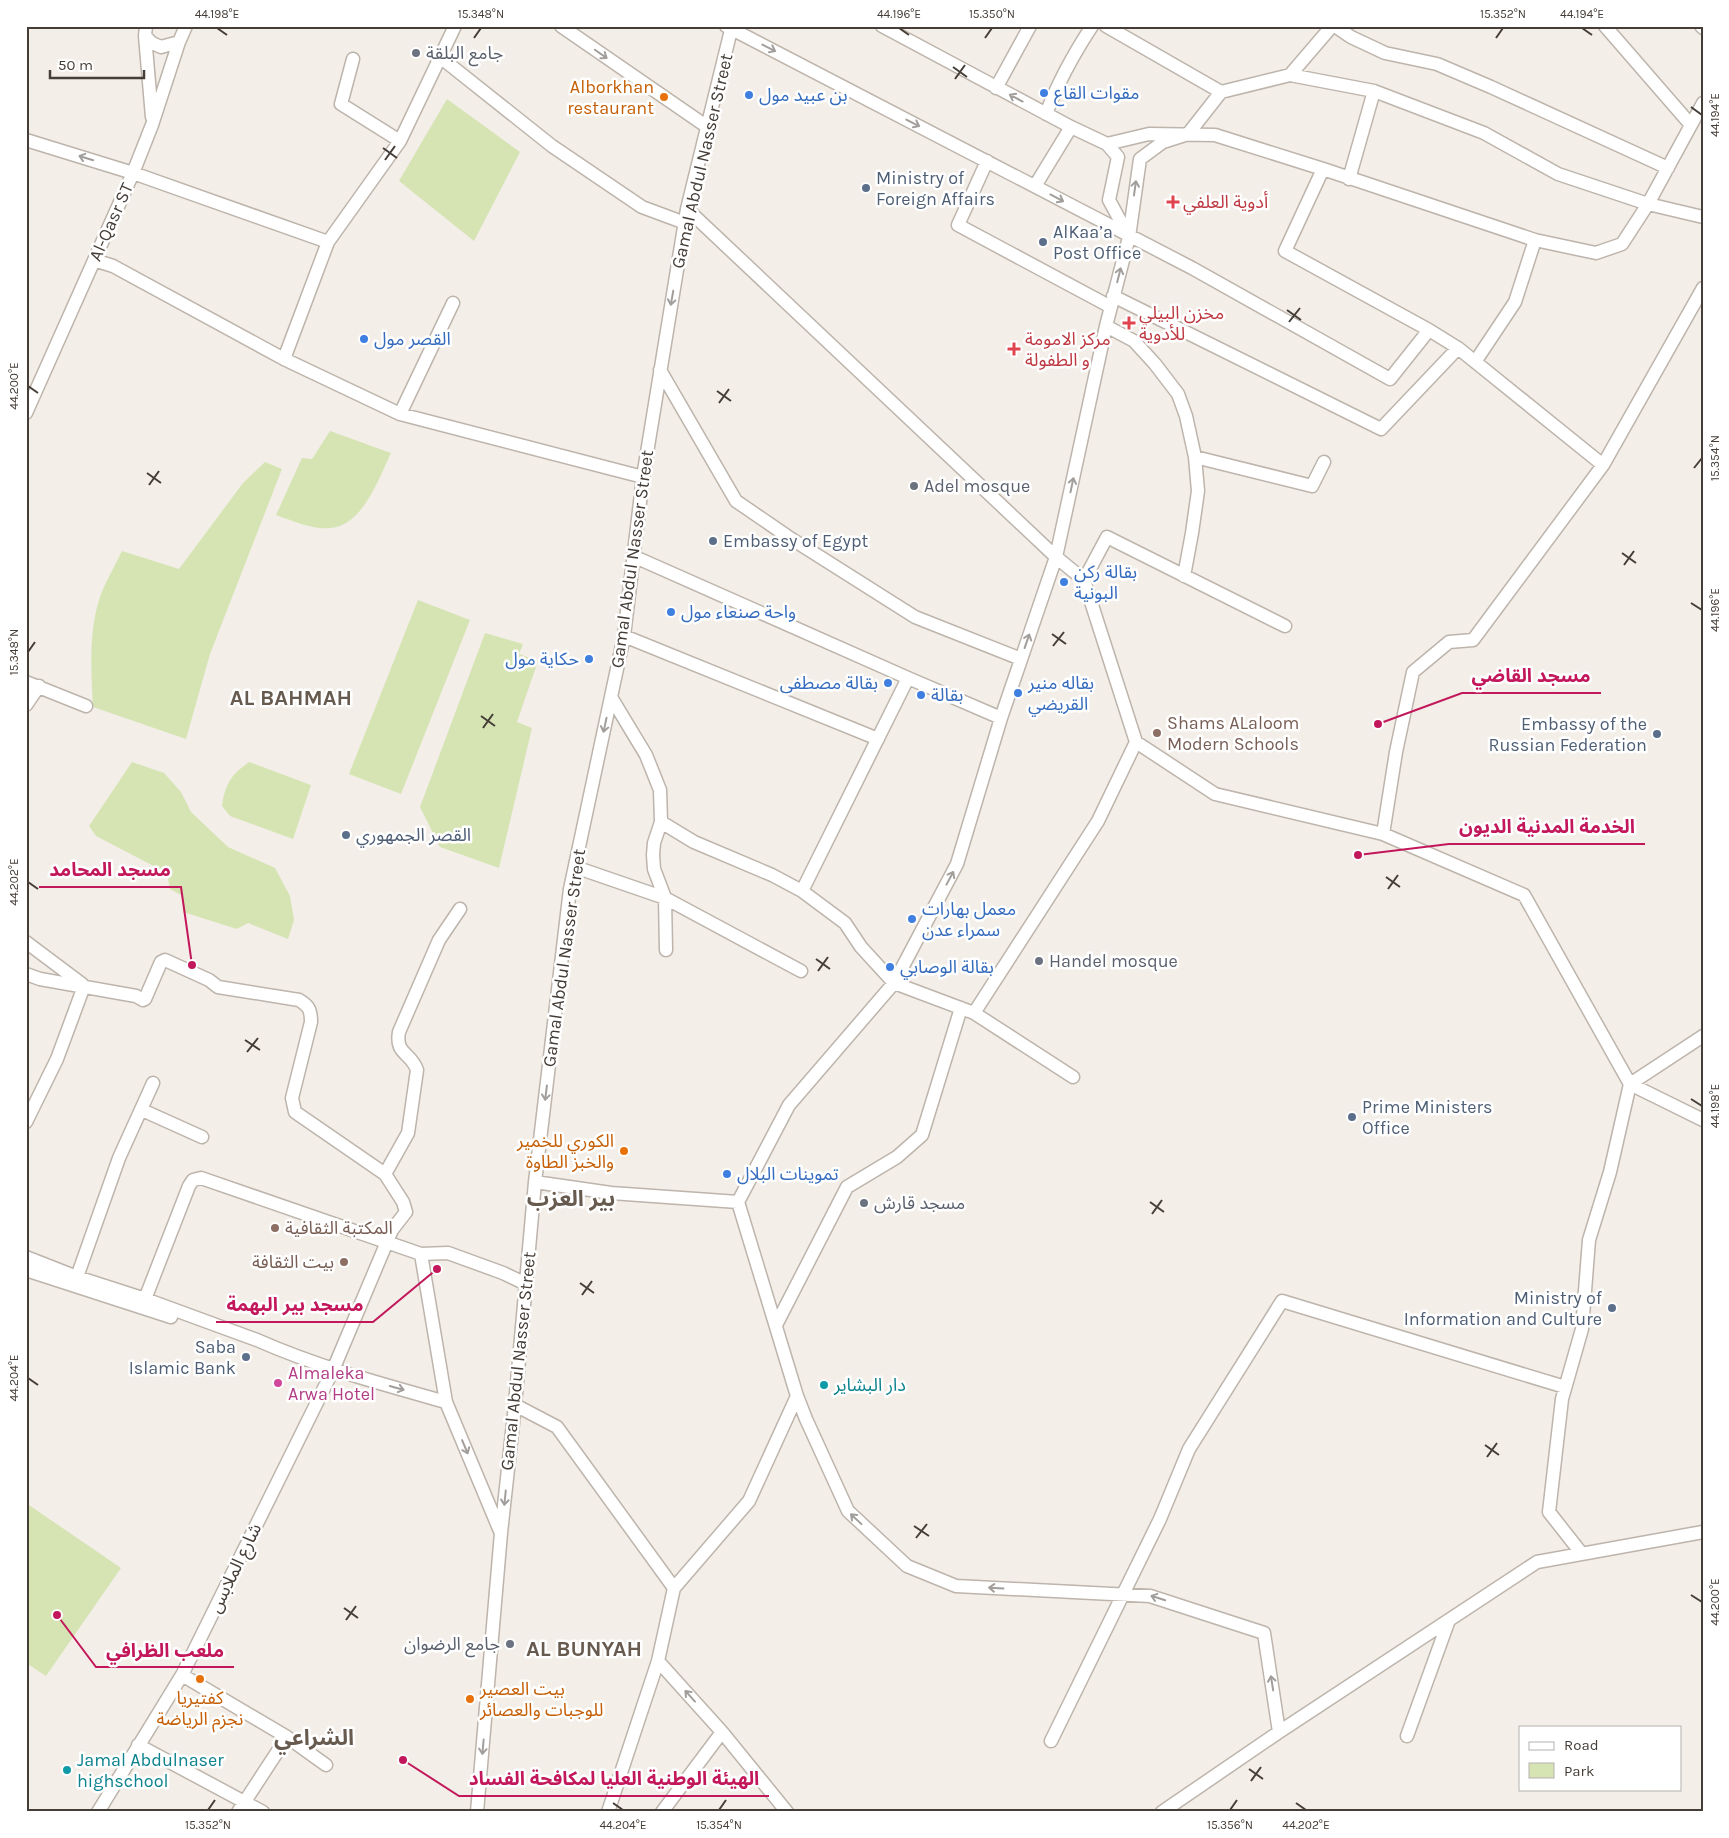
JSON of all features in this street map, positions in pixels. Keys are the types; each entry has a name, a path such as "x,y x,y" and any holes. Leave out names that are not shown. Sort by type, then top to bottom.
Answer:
{"street":[{"name":"Al-Qasr ST","path":"26,413 133,173 152,125 186,26"},
{"path":"284,359 328,242 400,141 454,26"},
{"path":"561,26 706,126"},
{"path":"882,26 996,88 1107,144 1118,157 1109,200 1128,237"},
{"path":"996,88 1030,26"},
{"path":"1046,114 1069,62 1092,26"},
{"path":"1106,26 1222,92"},
{"path":"1290,75 1334,26 1351,37 1385,52 1437,64 1492,87 1668,168"},
{"path":"1605,26 1691,125"},
{"path":"730,27 1035,186 1128,237 1192,268 1390,380 1429,330"},
{"name":"Gamal Abdul Nasser Street","path":"478,1812 501,1533 515,1405 535,1182 570,889 624,636 635,557 643,477 687,209 730,27"},
{"path":"146,31 152,43 161,47 179,42"},
{"path":"146,31 152,125"},
{"path":"440,57 552,146 634,202 642,207 685,223"},
{"path":"353,59 341,104 400,141"},
{"path":"1279,1732 1264,1633 1150,1596 956,1586 906,1566 848,1511 797,1396 738,1202 789,1105 894,983 957,864 1001,718 1056,557 1106,326 1128,237 1140,159 1163,142 1188,134 1222,92 1290,75 1374,91 1484,133 1558,174 1648,204 1703,217"},
{"path":"1349,178 1374,91"},
{"path":"1107,144 1149,134 1215,135 1535,240 1596,253 1622,244 1648,204 1703,103"},
{"path":"1035,186 1071,127"},
{"path":"26,140 133,173 328,242"},
{"path":"987,161 958,225 1112,301 1381,429 1458,348"},
{"path":"1323,169 1285,251 1429,330 1458,348 1603,465"},
{"path":"687,209 1056,557 1084,580 1136,742 1215,794 1383,834 1524,895 1630,1084 1703,1120"},
{"path":"1475,362 1515,302 1535,240"},
{"path":"94,260 113,266 284,359 400,414 643,477"},
{"path":"1383,834 1396,752 1413,672 1448,642 1474,640 1603,465 1703,288"},
{"path":"400,414 453,303"},
{"path":"1106,326 1134,341 1155,364 1178,394 1186,416 1195,457 1198,491 1184,576"},
{"path":"660,370 736,501 914,617 1021,659"},
{"path":"1195,457 1312,486 1324,462"},
{"path":"1084,580 1107,537 1285,626"},
{"path":"635,557 1001,718"},
{"path":"624,636 878,739"},
{"path":"802,890 908,678"},
{"path":"26,682 86,706"},
{"path":"26,705 39,686"},
{"path":"611,697 646,755 660,790 661,822 654,843 653,856 654,869 665,898 666,950"},
{"path":"974,1013 1098,821 1136,742"},
{"path":"661,822 694,842 772,875 802,890 845,923 861,947 894,983 974,1013 1072,1077"},
{"path":"575,867 665,898 801,971"},
{"path":"26,974 136,996 143,1000 161,962 165,960 209,980 218,987 299,1000 308,1006 311,1013 292,1098 296,1112 385,1174 408,1134 417,1070 414,1061 402,1053 398,1042 399,1032 439,940 460,909"},
{"path":"26,942 84,986"},
{"path":"26,1122 57,1059 84,986"},
{"path":"776,1325 847,1187 897,1157 922,1135 961,1008"},
{"path":"1582,1554 1550,1512 1562,1399 1582,1329 1589,1240 1610,1172 1630,1084 1703,1036"},
{"path":"77,1277 119,1158 153,1083"},
{"path":"142,1110 202,1137"},
{"name":"شارع الملابس","path":"98,1812 182,1675 333,1370 392,1230 406,1212 403,1202 385,1174"},
{"path":"145,1299 188,1186 193,1180 201,1178 421,1254 448,1253 503,1273 526,1284"},
{"path":"535,1182 611,1193 738,1202"},
{"path":"421,1254 446,1402 501,1533"},
{"path":"26,1257 77,1277 145,1299 257,1340 272,1348 333,1370 446,1402"},
{"path":"26,1270 262,1347 272,1348"},
{"path":"1051,1742 1160,1519 1189,1449 1282,1301 1565,1387"},
{"path":"608,1812 658,1660 674,1588 749,1501 797,1396"},
{"path":"515,1405 557,1427 674,1588"},
{"path":"1162,1812 1279,1732 1537,1562 1703,1532"},
{"path":"1408,1736 1449,1620"},
{"path":"658,1660 722,1732 787,1812"},
{"path":"182,1675 286,1737 326,1765"},
{"path":"662,1812 722,1732"},
{"path":"241,1807 286,1737"},
{"path":"138,1745 241,1807 263,1812"}],"green space":[{"path":"447,99 520,152 474,241 399,181"},
{"path":"330,431 391,453 375,487 361,510 342,525 331,528 310,526 276,515 302,458 312,459"},
{"path":"265,462 282,469 210,654 186,739 93,707 92,647 95,617 103,589 122,551 179,569 243,483"},
{"path":"418,600 470,620 401,794 349,774"},
{"path":"485,633 523,644 519,654 538,661 517,722 532,728 499,868 440,847 420,807"},
{"path":"132,762 164,773 181,792 191,812 228,847 275,868 290,896 294,920 288,939 248,923 237,929 183,912 183,896 170,889 167,873 96,836 89,826"},
{"path":"249,762 311,785 293,839 230,816 222,806 227,786 233,776"},
{"path":"26,1503 121,1568 46,1676 26,1663"}],"place":[{"name":"جامع البلقة","path":"416,53"},
{"name":"مقوات القاع","path":"1044,93"},
{"name":"بن عبيد مول","path":"749,95"},
{"name":"Alborkhan restaurant","path":"664,97"},
{"name":"Ministry of Foreign Affairs","path":"866,188"},
{"name":"أدوية العلفي","path":"1173,202"},
{"name":"AlKaa’a Post Office","path":"1043,242"},
{"name":"مخزن البيلي للأدوية","path":"1129,323"},
{"name":"القصر مول","path":"364,339"},
{"name":"مركز الامومة و الطفولة","path":"1014,349"},
{"name":"Adel mosque","path":"914,486"},
{"name":"Embassy of Egypt","path":"713,541"},
{"name":"بقالة ركن البونية","path":"1064,582"},
{"name":"واحة صنعاء مول","path":"671,612"},
{"name":"حكاية مول","path":"589,659"},
{"name":"بقالة مصطفى","path":"888,683"},
{"name":"بقاله منير القريضي","path":"1018,693"},
{"name":"بقالة","path":"921,695"},
{"name":"مسجد القاضي","path":"1378,724"},
{"name":"Shams ALaloom Modern Schools","path":"1157,733"},
{"name":"Embassy of the Russian Federation","path":"1657,734"},
{"name":"القصر الجمهوري","path":"346,835"},
{"name":"الخدمة المدنية الديون","path":"1358,855"},
{"name":"معمل بهارات سمراء عدن","path":"912,919"},
{"name":"Handel mosque","path":"1039,961"},
{"name":"مسجد المحامد","path":"192,965"},
{"name":"بقالة الوصابي","path":"890,967"},
{"name":"Prime Ministers Office","path":"1352,1117"},
{"name":"الكوري للخمير والخبز الطاوة","path":"624,1151"},
{"name":"تموينات البلال","path":"727,1174"},
{"name":"مسجد قارش","path":"864,1203"},
{"name":"المكتبة الثقافية","path":"275,1228"},
{"name":"بيت الثقافة","path":"344,1262"},
{"name":"مسجد بير البهمة","path":"437,1269"},
{"name":"Ministry of Information and Culture","path":"1612,1308"},
{"name":"Saba Islamic Bank","path":"246,1357"},
{"name":"Almaleka Arwa Hotel","path":"278,1383"},
{"name":"دار البشاير","path":"824,1385"},
{"name":"ملعب الظرافي","path":"57,1615"},
{"name":"جامع الرضوان","path":"510,1644"},
{"name":"كفتيريا نجزم الرياضة","path":"200,1679"},
{"name":"بيت العصير للوجبات والعصائر","path":"470,1699"},
{"name":"الهيئة الوطنية العليا لمكافحة الفساد","path":"403,1760"},
{"name":"Jamal Abdulnaser highschool","path":"67,1770"}],"district":[{"name":"AL BAHMAH","path":"291,697"},
{"name":"بير العزب","path":"571,1198"},
{"name":"AL BUNYAH","path":"584,1648"},
{"name":"الشراعي","path":"314,1737"}]}
